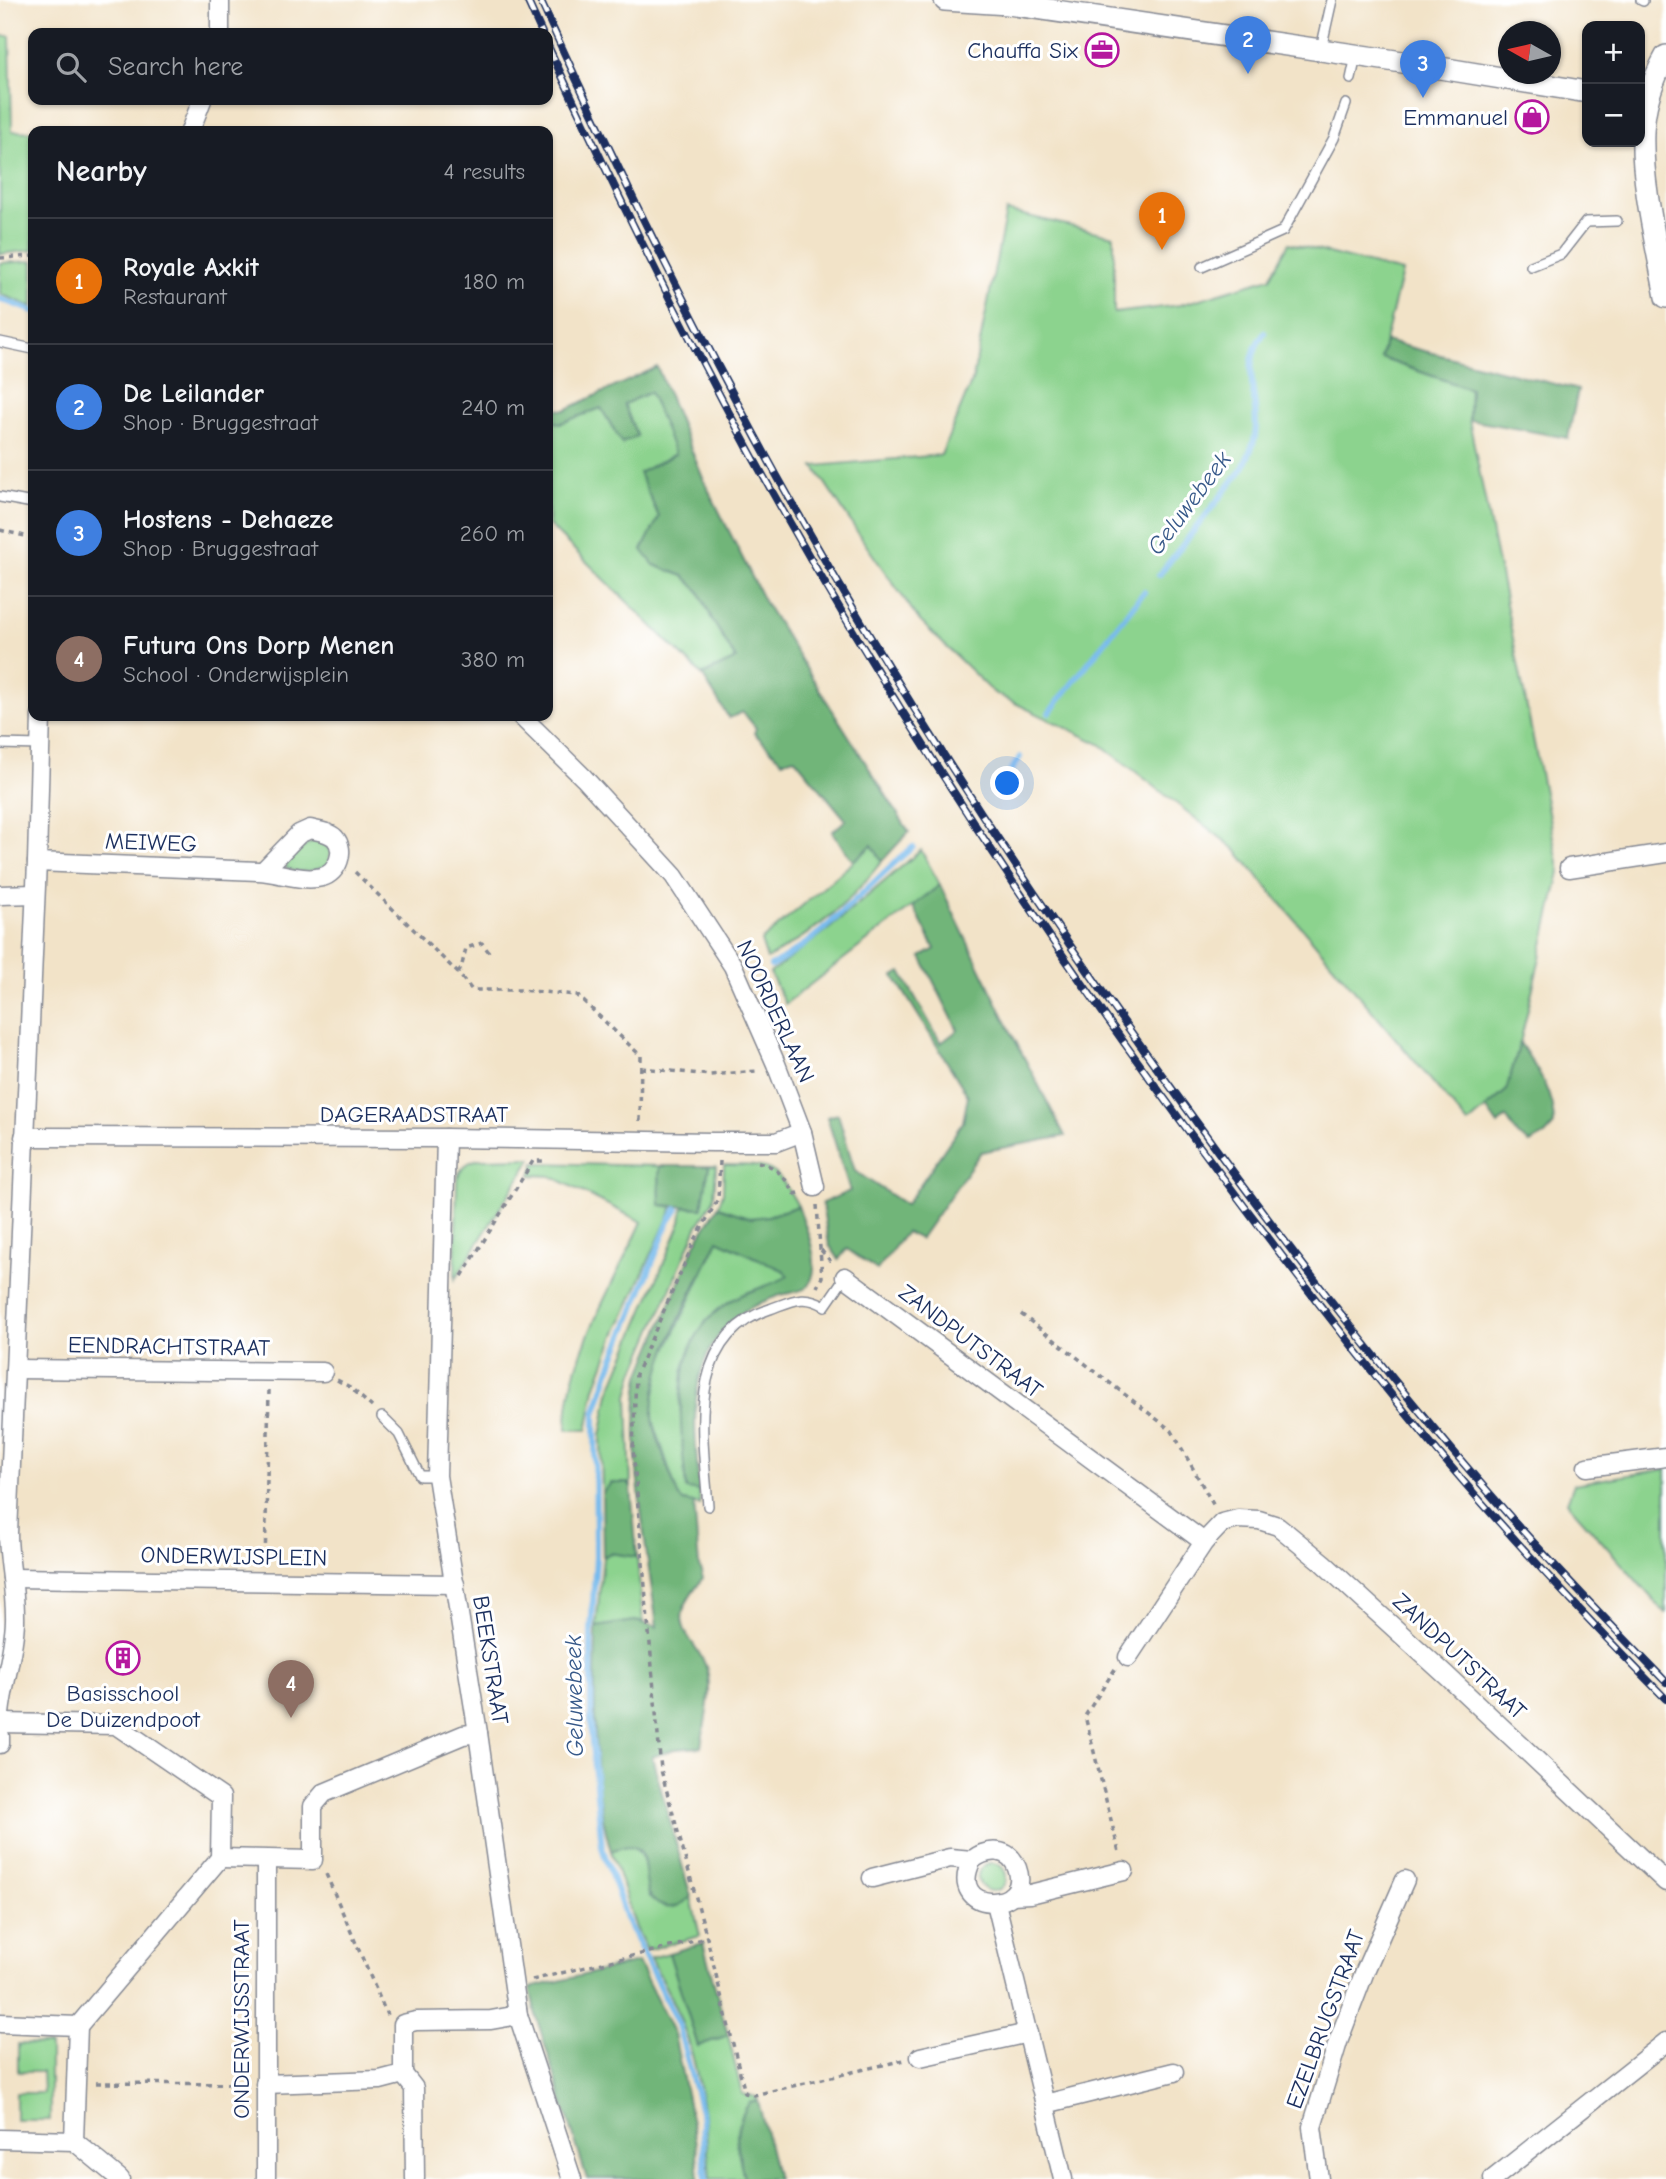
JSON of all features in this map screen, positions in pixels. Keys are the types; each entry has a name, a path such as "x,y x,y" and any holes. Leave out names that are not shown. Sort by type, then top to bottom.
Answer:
{"street":[{"path":"220,0 220,28"},
{"path":"944,0 1008,4 1582,91"},
{"path":"1666,55 1656,75 1643,132 1644,216 1666,297"},
{"path":"192,126 200,105"},
{"path":"0,1714 1,1679 12,1658 15,1625 16,1594 6,1580 8,1559 4,1533 15,1369 41,721"},
{"name":"NOORDERLAAN","path":"526,721 584,778 674,876 733,966 802,1132 815,1187"},
{"path":"263,871 299,834 310,829 334,836 341,856 338,863"},
{"path":"1569,868 1666,853"},
{"name":"MEIWEG","path":"37,862 263,871 307,877 324,877 334,870 338,863"},
{"path":"0,895 36,894"},
{"name":"DAGERAADSTRAAT","path":"24,1137 776,1142 802,1132"},
{"name":"BEEKSTRAAT","path":"446,1138 438,1476 518,2015 572,2179"},
{"name":"ZANDPUTSTRAAT","path":"845,1277 1204,1542"},
{"name":"EENDRACHTSTRAAT","path":"15,1369 323,1372"},
{"path":"1587,1467 1666,1457"},
{"name":"ZANDPUTSTRAAT","path":"1223,1523 1238,1519 1259,1520 1278,1526 1448,1677 1666,1882"},
{"path":"1128,1657 1204,1542 1223,1523"},
{"name":"ONDERWIJSPLEIN","path":"6,1580 455,1584"},
{"path":"0,1723 116,1725 221,1797 220,1858 78,2026 74,2140"},
{"path":"220,1858 313,1860 313,1806 324,1793 463,1735 478,1733"},
{"path":"1004,1899 1017,1886 1019,1876 1016,1866 1010,1857 1001,1852 981,1854 972,1860 967,1880 969,1890 976,1898 985,1902 1004,1899 1030,1894 1124,1871"},
{"path":"872,1878 950,1858 972,1860"},
{"name":"ONDERWIJSSTRAAT","path":"265,2179 266,1860"},
{"name":"EZELBRUGSTRAAT","path":"1319,2179 1312,2127 1342,2030 1405,1880"},
{"path":"1004,1899 1028,2033 1063,2179"},
{"path":"415,2179 414,2088 403,2074 402,2024 416,2021 491,2020 518,2015"},
{"path":"0,2023 78,2026"},
{"path":"920,2057 1028,2033"},
{"path":"1493,2179 1666,2042"},
{"path":"1045,2104 1174,2072"},
{"path":"265,2084 380,2080 403,2074"},
{"path":"0,2138 74,2140 120,2179"}],"lane":[{"path":"1321,51 1332,0"},
{"path":"1351,79 1356,56"},
{"path":"1202,267 1283,231 1334,138 1346,104"},
{"path":"1531,266 1561,254 1586,222 1617,221"},
{"path":"0,342 28,348"},
{"path":"0,497 28,502"},
{"path":"0,744 40,745"},
{"path":"708,1506 702,1413 704,1392 711,1365 726,1338 743,1321 783,1304 812,1299 825,1306 845,1277"},
{"path":"382,1417 399,1434 420,1476 438,1476"}],"path":[{"path":"0,258 28,256"},
{"path":"0,530 28,537"},
{"path":"338,863 357,872 471,990 520,990 577,995 641,1056 640,1141"},
{"path":"457,973 461,969 466,948 482,943 491,954"},
{"path":"641,1068 710,1075 753,1072 776,1064"},
{"path":"731,1160 720,1159 718,1199 695,1240 668,1299 636,1374 634,1388 636,1505 661,1770 707,1938 745,2093 754,2095 920,2057"},
{"path":"443,1282 458,1283 533,1161 546,1161"},
{"path":"752,1161 770,1165 785,1177 795,1194 815,1187 822,1277 812,1299"},
{"path":"1021,1314 1172,1431 1223,1523"},
{"path":"323,1372 351,1387 382,1417"},
{"path":"265,1581 270,1373"},
{"path":"1124,1871 1085,1716 1121,1658 1128,1657"},
{"path":"313,1860 326,1872 383,2008 390,2020 402,2024"},
{"path":"513,1984 707,1938"},
{"path":"76,2083 265,2084"}],"green space":[{"path":"0,36 10,36 12,131 28,132 28,251 0,254"},
{"path":"1006,211 1114,236 1114,313 1180,305 1270,278 1289,243 1402,272 1381,358 1470,389 1469,420 1560,872 1520,1043 1506,1091 1468,1124 1235,849 1100,744 994,693 920,621 814,466 941,455 973,378"},
{"path":"28,261 28,305 0,294 0,263"},
{"path":"1385,341 1578,390 1568,438 1469,420 1470,389 1381,358"},
{"path":"657,367 705,483 764,601 909,832 882,861 872,845 853,861 832,832 846,820 794,757 782,761 754,733 756,728 743,712 729,718 702,675 736,659 699,591 684,576 654,565 642,550 659,517 639,473 675,454 650,392 624,404 637,436 622,443 601,408 561,423 553,422 553,409 565,410"},
{"path":"650,392 676,454 659,517 654,565 684,576 699,591 736,660 702,675 553,529 553,422 561,423 601,408 622,443 624,404"},
{"path":"321,839 331,852 327,866 300,872 285,867 300,849"},
{"path":"873,845 882,861 856,892 816,927 767,959 761,941"},
{"path":"921,850 940,885 785,1004 770,973 830,928"},
{"path":"940,885 1065,1136 981,1152 920,1239 906,1232 877,1270 847,1249 839,1259 829,1245 822,1203 850,1191 827,1117 838,1114 855,1171 906,1205 963,1122 968,1096 894,976 901,972 941,1043 958,1030 921,957 935,949 913,906"},
{"path":"1520,1043 1548,1092 1553,1113 1554,1125 1545,1135 1530,1143 1518,1135 1506,1117 1498,1125 1486,1108 1506,1091"},
{"path":"532,1158 455,1279 457,1179 460,1171 468,1163 479,1159"},
{"path":"535,1163 659,1166 660,1205 673,1207 615,1335 595,1388 587,1430 567,1430 568,1404 574,1377 593,1323 642,1222 551,1176 531,1175"},
{"path":"724,1165 762,1167 770,1170 783,1182 798,1206 768,1216 751,1218 718,1207 723,1193"},
{"path":"659,1166 709,1166 702,1208 660,1205"},
{"path":"709,1166 716,1166 714,1199 697,1227 634,1373 628,1396 631,1488 628,1483 602,1493 601,1436 609,1393 681,1222 683,1207 701,1208"},
{"path":"798,1206 813,1253 812,1279 806,1288 756,1305 734,1319 710,1349 702,1368 695,1429 699,1491 686,1489 681,1410 687,1358 697,1335 712,1315 734,1299 788,1276 783,1270 718,1240 667,1348 655,1393 653,1414 663,1454 678,1496 683,1501 694,1503 699,1566 703,1578 687,1601 682,1615 685,1631 706,1666 709,1679 701,1747 674,1749 652,1757 691,1897 676,1906 666,1907 651,1897 642,1855 638,1849 628,1846 611,1851 604,1824 595,1740 596,1627 635,1621 657,1627 637,1468 640,1375 696,1242 718,1207 751,1218 768,1216"},
{"path":"718,1240 783,1270 789,1276 706,1320 691,1347 683,1372 680,1403 686,1488 699,1491 700,1505 683,1501 678,1496 652,1417 662,1360"},
{"path":"1666,1469 1665,1613 1567,1502 1574,1484"},
{"path":"611,1483 628,1483 631,1488 637,1557 610,1553 603,1557 602,1493"},
{"path":"610,1553 637,1557 643,1622 596,1627 603,1557"},
{"path":"631,1846 643,1861 649,1896 687,1900 691,1897 700,1936 647,1950 636,1928 611,1851"},
{"path":"992,1863 1002,1867 1006,1877 1002,1887 992,1891 982,1887 978,1877 982,1867"},
{"path":"703,1943 728,2035 698,2046 669,1953"},
{"path":"669,1953 698,2046 728,2035 742,2094 757,2097 758,2101 749,2103 737,2132 744,2179 710,2179 705,2121 690,2046 651,1958"},
{"path":"638,1962 674,2034 696,2143 699,2179 587,2179 536,2016 530,1988"},
{"path":"18,2044 50,2045 50,2120 16,2120 16,2093 43,2093 42,2072 18,2072"},
{"path":"758,2101 777,2179 744,2179 737,2132 749,2103"}],"waterway":[{"path":"0,299 28,309"},
{"name":"Geluwebeek","path":"1159,575 1243,468 1250,453 1256,423 1252,358 1264,333"},
{"name":"Geluwebeek","path":"1049,713 1144,592"},
{"name":"Geluwebeek","path":"1000,789 1020,757"},
{"name":"Geluwebeek","path":"771,966 810,941 913,847"},
{"name":"Geluwebeek","path":"677,1209 669,1221 610,1368 595,1414 596,1557 591,1632 591,1731 602,1847 626,1918 678,2024 701,2111 706,2179"}],"railway":[{"path":"527,0 540,28"},
{"path":"540,0 553,28"},
{"path":"553,28 660,254 789,498 898,683 1014,864 1137,1040 1348,1323 1505,1511 1666,1682"},
{"path":"553,57 671,301 750,452 891,694 1044,928 1220,1173 1397,1402 1519,1544 1666,1699"}],"place":[{"name":"Chauffa Six","path":"1102,50"},
{"name":"De Leilander","path":"1248,74"},
{"name":"Hostens - Dehaeze","path":"1423,98"},
{"name":"Emmanuel","path":"1532,117"},
{"name":"Royale Axkit","path":"1162,250"},
{"name":"Basisschool De Duizendpoot","path":"123,1658"},
{"name":"Futura Ons Dorp Menen","path":"291,1718"}]}
